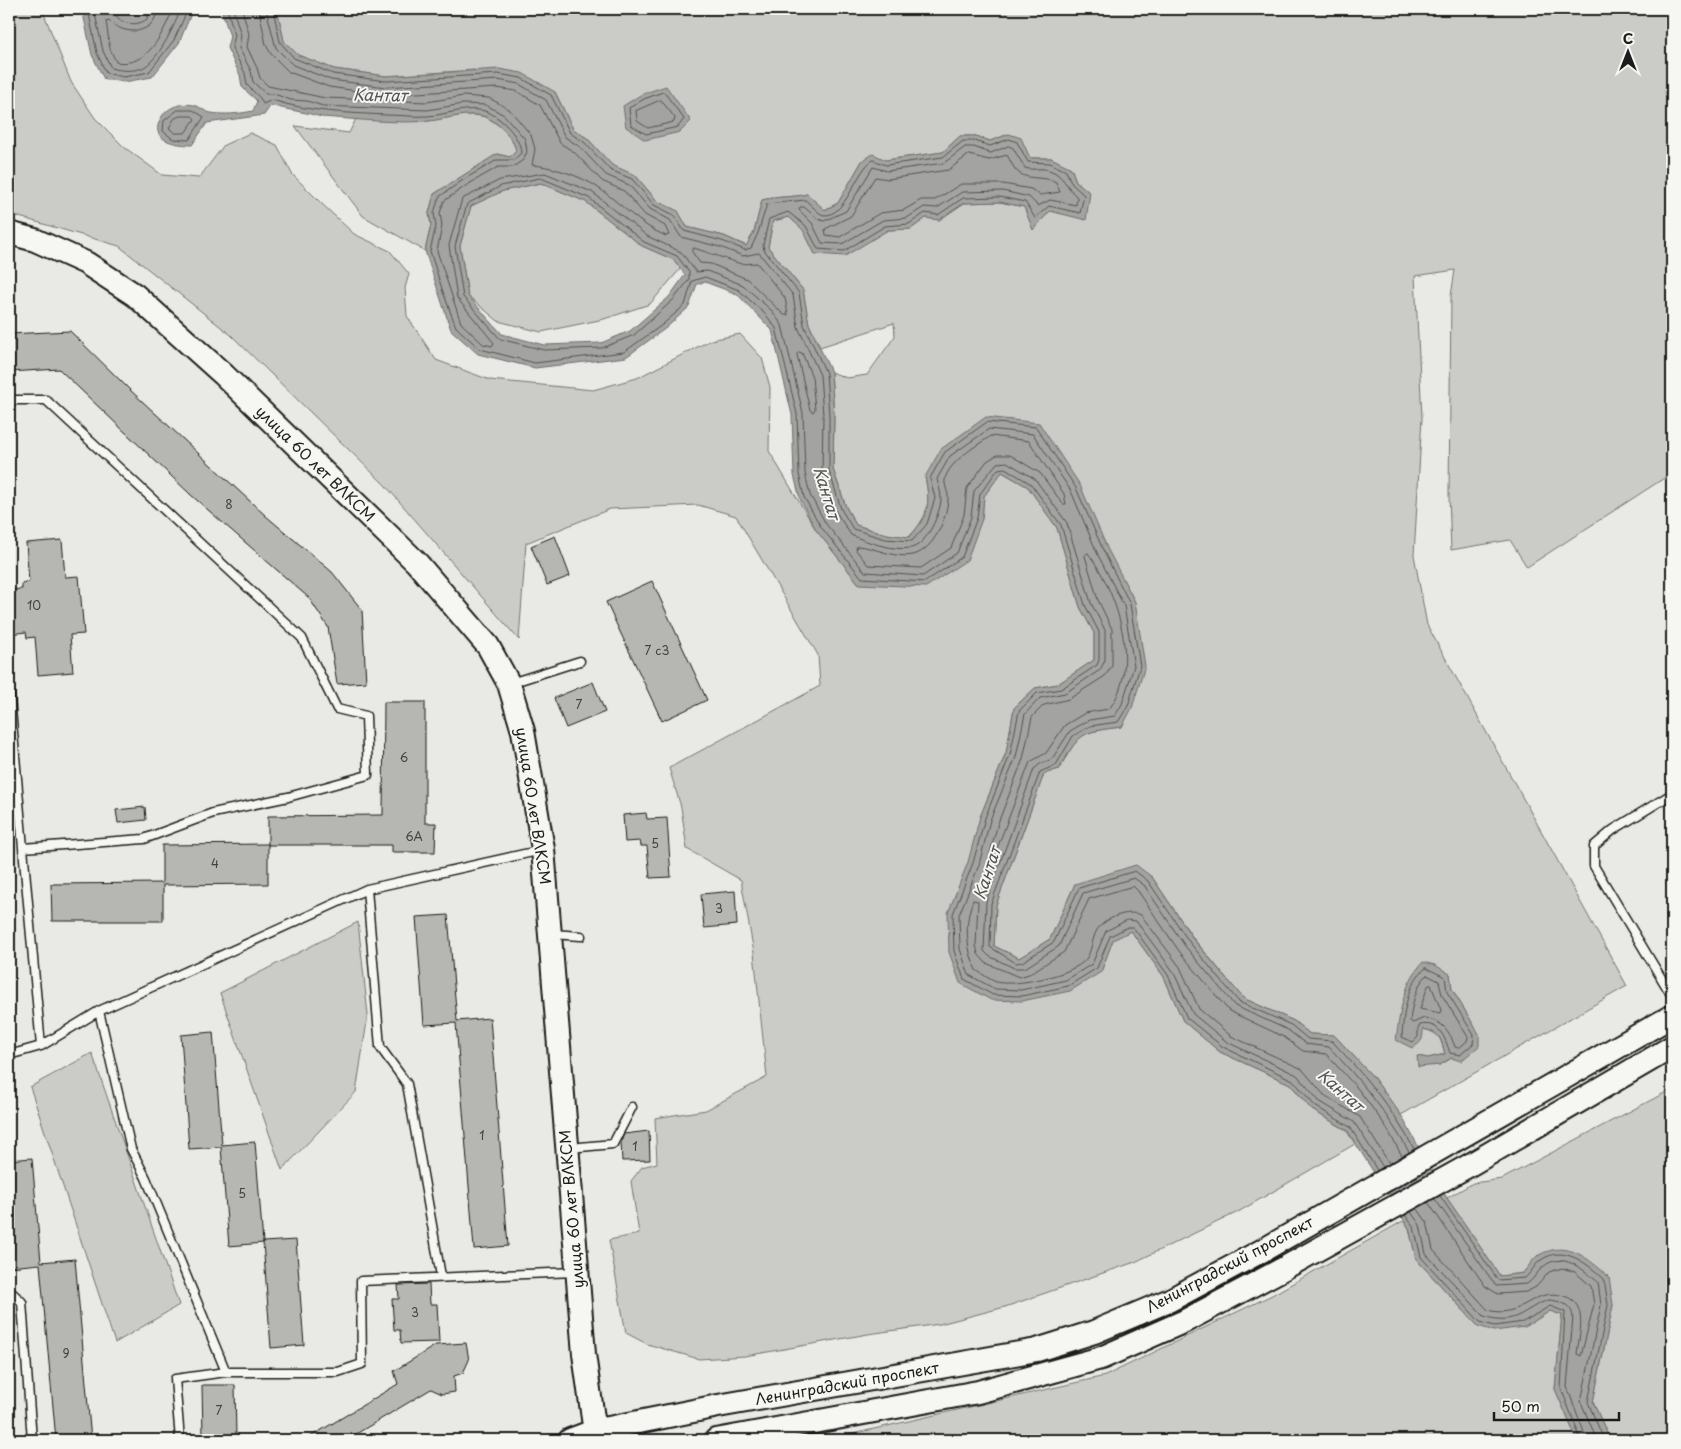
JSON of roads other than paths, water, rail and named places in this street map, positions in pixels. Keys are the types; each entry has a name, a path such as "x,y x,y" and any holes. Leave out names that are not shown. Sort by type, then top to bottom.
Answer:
{"main road":[{"name":"улица 60 лет ВЛКСМ","path":"9,233 35,240 86,263 142,302 224,375 417,563 488,646 509,684 523,731 543,850 584,1354 595,1436"},
{"name":"Ленинградский проспект","path":"570,1440 595,1436 718,1406 1037,1350 1094,1332 1170,1300 1364,1193 1672,1016"},
{"name":"Ленинградский проспект","path":"716,1440 978,1392 1100,1358 1185,1321 1468,1166 1672,1047"}],"lane":[{"path":"9,400 46,400 302,638 337,709 366,716 368,765 368,775 213,813 144,839 23,848"},
{"path":"509,684 580,661"},
{"path":"9,686 41,1046"},
{"path":"1672,794 1613,830 1594,846 1594,866 1672,996"},
{"path":"9,1055 41,1046 99,1011 367,889 543,850"},
{"path":"367,889 380,1047 407,1084 441,1276"},
{"path":"550,934 581,936"},
{"path":"99,1011 131,1149 146,1178 226,1372"},
{"path":"567,1149 613,1144 632,1107"},
{"path":"180,1440 175,1379 226,1372 338,1372 362,1364 361,1281 441,1276 577,1272"},
{"path":"9,1290 22,1302 32,1440"}],"water":[{"path":"82,9 123,9 124,11 137,13 139,9 193,9 179,43 152,77 124,82 104,79 92,55"},
{"name":"Кантат","path":"221,9 277,9 284,41 298,55 334,69 386,76 499,69 522,73 555,92 573,129 587,138 612,165 635,175 657,201 678,211 687,227 724,236 746,246 754,232 762,200 807,194 825,210 838,203 862,161 873,154 886,160 943,152 960,136 976,136 990,141 1009,134 1021,138 1030,158 1051,158 1071,168 1076,181 1090,193 1086,220 1050,211 1033,230 1024,207 1000,202 964,203 939,220 926,218 911,229 888,230 845,256 815,254 803,230 789,217 773,221 768,247 803,290 809,324 831,372 834,415 833,469 846,507 856,525 886,534 909,537 924,516 928,503 925,477 941,449 986,417 1039,423 1080,485 1108,550 1135,602 1145,666 1132,708 1122,727 1097,731 1082,736 1059,769 1044,774 996,905 994,946 1019,958 1050,939 1075,884 1136,865 1152,877 1194,940 1243,998 1294,1021 1310,1034 1334,1035 1373,1077 1401,1115 1447,1198 1500,1276 1523,1273 1537,1256 1559,1249 1569,1250 1586,1258 1609,1277 1613,1305 1593,1402 1610,1440 1577,1440 1555,1389 1562,1315 1550,1311 1525,1327 1494,1331 1478,1326 1416,1259 1409,1228 1347,1130 1312,1110 1290,1084 1220,1052 1183,1021 1164,977 1131,931 1113,940 1101,972 1070,991 1022,1001 991,1000 960,983 949,952 948,913 968,862 980,817 1006,753 1014,708 1035,688 1058,684 1094,660 1094,633 1080,607 1057,528 1028,487 1002,472 984,496 982,519 967,560 926,587 859,584 816,530 800,499 794,475 792,415 772,330 737,294 705,282 697,284 689,307 666,328 626,357 535,368 478,354 451,330 425,251 431,225 429,213 434,194 497,154 510,157 516,151 508,135 493,121 477,115 463,115 429,121 389,122 321,117 271,105 264,115 207,123 192,145 174,143 162,138 158,129 161,117 178,105 194,105 216,114 253,111 257,101 242,87 240,75 227,48 230,36","holes":["541,183 586,202 642,246 674,260 685,275 669,297 630,331 601,343 544,345 502,334 468,296 460,246 471,206 503,191"]},
{"path":"666,86 691,121 680,132 645,140 626,127 623,106 642,94"},
{"path":"1423,962 1435,965 1450,974 1452,989 1479,1034 1479,1046 1461,1061 1451,1058 1440,1065 1418,1067 1417,1056 1428,1058 1445,1054 1439,1037 1433,1032 1423,1029 1421,1040 1412,1048 1396,1040 1401,1009 1407,989"}]}
